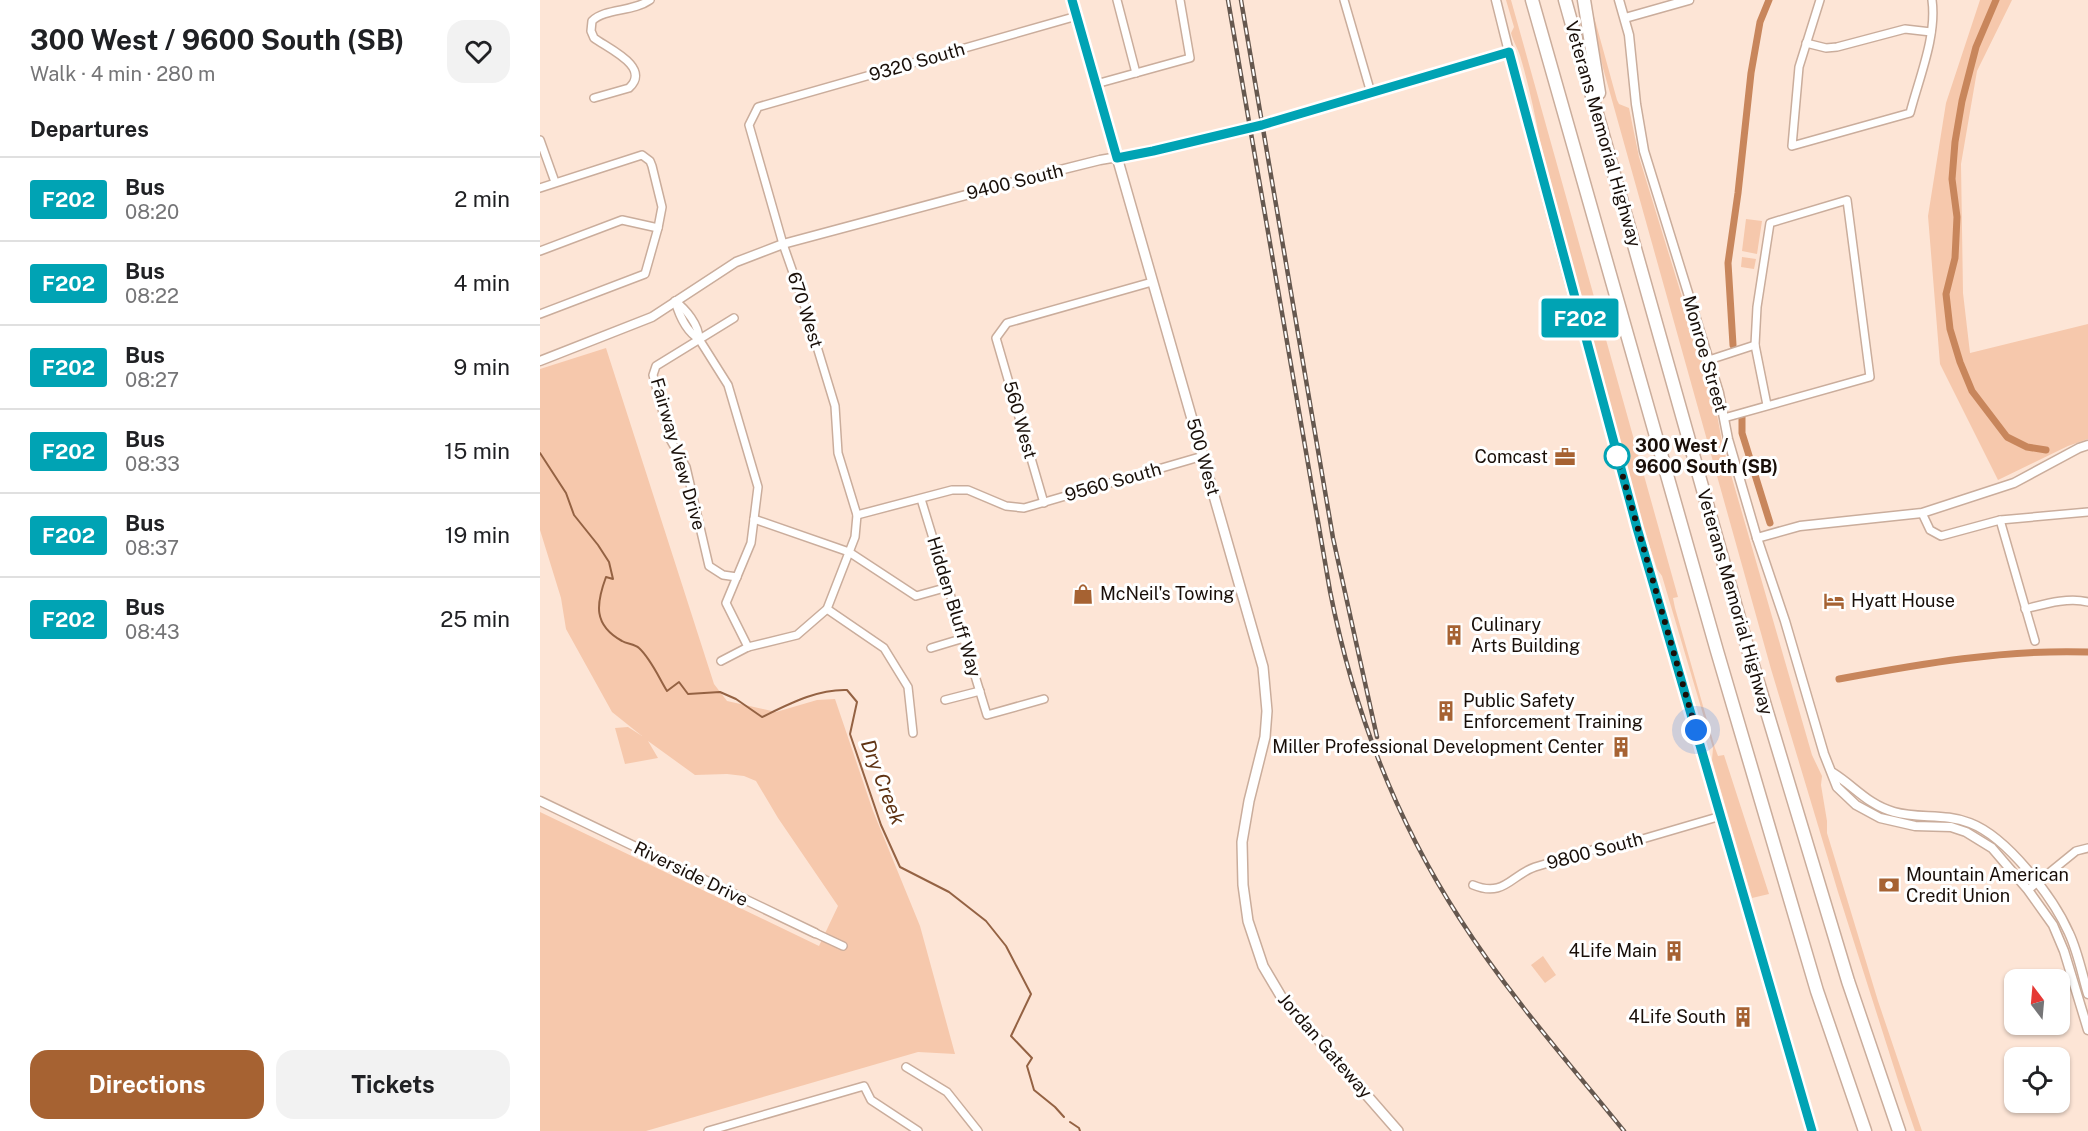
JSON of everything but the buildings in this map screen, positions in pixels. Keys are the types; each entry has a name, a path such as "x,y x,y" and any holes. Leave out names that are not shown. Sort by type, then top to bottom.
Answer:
{"highway":[{"name":"Veterans Memorial Highway","path":"1532,0 1713,640 1816,991 1865,1131"},
{"name":"Veterans Memorial Highway","path":"1565,0 1742,628 1848,981 1899,1131"},
{"path":"1584,0 1601,106 1617,182"}],"main road":[{"name":"500 West","path":"1072,0 1260,653 1266,689 1265,736 1249,801 1242,842 1243,885 1248,921"},
{"name":"Jordan Gateway","path":"1248,921 1263,966 1282,998 1398,1131"}],"street":[{"path":"594,98 629,88 635,77 631,63 597,40 591,32 592,21 595,18 634,8 649,0"},
{"path":"1117,0 1136,73"},
{"path":"1096,84 1190,58 1180,0"},
{"path":"1344,0 1371,93"},
{"path":"1497,0 1637,528 1812,1131"},
{"name":"Monroe Street","path":"1619,0 1633,58 1641,136 1674,251 1719,393 1728,439 1757,538 1785,621 1824,754 1837,787 1867,813 1915,826 1951,827 1980,839 2002,858 2046,914 2059,937 2088,1030"},
{"path":"1624,18 1689,0"},
{"path":"1820,0 1799,67 1792,146 1910,113 1934,17 1932,0"},
{"name":"9320 South","path":"758,107 1077,16"},
{"path":"1806,43 1826,48 1905,29 1931,32"},
{"name":"9400 South","path":"540,361 652,317 736,262 783,244 1008,182 1256,127 1509,52"},
{"name":"670 West","path":"758,107 749,125 783,244 835,406 838,453 857,515"},
{"path":"540,140 555,182"},
{"path":"540,188 642,155 652,166 661,197 661,216 645,274 540,314"},
{"path":"1724,418 1870,377 1847,200 1770,223 1757,307 1755,345 1767,405"},
{"path":"540,251 622,220 658,228"},
{"name":"560 West","path":"1044,503 996,338 1007,323 1152,282"},
{"path":"675,302 693,335 699,339 729,385 758,487 751,543 726,603 748,647"},
{"name":"Fairway View Drive","path":"734,318 656,366 653,375 670,439 686,467 709,566 723,575 737,577"},
{"path":"1709,360 1755,345"},
{"path":"1757,538 1800,526 1922,513 2014,483 2088,445"},
{"name":"9560 South","path":"921,499 952,490 968,490 1006,506 1024,508 1203,456"},
{"path":"721,661 748,647 797,635 827,609 855,537 857,515 921,499"},
{"name":"Hidden Bluff Way","path":"921,499 987,715 1044,699"},
{"path":"1922,513 1930,530 1941,536 2001,520 2088,512"},
{"path":"754,519 849,552 916,596 948,587"},
{"path":"2001,520 2035,641"},
{"path":"2025,609 2055,602 2081,600 2088,602"},
{"path":"827,609 884,648 908,687 913,733"},
{"path":"931,648 964,638"},
{"path":"945,700 980,691"},
{"name":"Monroe Street","path":"1833,773 1862,796 1883,808 1907,814 1945,816 1978,826 2005,845 2054,905 2069,934 2088,994"},
{"name":"Riverside Drive","path":"540,801 843,946"},
{"name":"9800 South","path":"1473,885 1492,890 1509,884 1535,867 1721,816"},
{"path":"2028,891 2076,851 2088,848"},
{"path":"906,1067 947,1092 978,1131"},
{"path":"708,1131 864,1086 871,1100 918,1131"}],"shaded area":[{"path":"1506,0 1511,0 1678,597 1673,598 1675,608 1715,748 1718,756 1724,755 1769,894 1752,898 1712,760 1713,748 1662,576 1657,569 1640,516 1540,142 1524,69 1511,33 1514,27"},
{"path":"1980,0 2012,0 1977,71 1961,164 1963,293 1970,353 2088,324 2088,439 2068,446 1998,480 1940,364 1928,216 1946,103"},
{"path":"1593,13 1617,100 1619,104 1629,108 1639,157 1715,404 1723,447 1812,755 1822,776 1827,833 1878,1001 1922,1131 1915,1131 1904,1099 1838,892 1771,669 1603,68 1591,14"},
{"path":"1746,219 1762,221 1757,254 1742,251"},
{"path":"1742,257 1756,259 1754,269 1741,267"},
{"path":"606,348 714,684 727,701 776,712 817,700 835,699 873,811 920,926 955,1054 918,1052 646,1131 540,1131 540,812 819,946 838,906 778,818 756,781 744,776 727,774 695,775 648,741 658,758 625,764 615,728 628,727 642,736 612,712 566,629 561,598 540,530 540,369"},
{"path":"1543,956 1556,975 1545,983 1531,965"}],"waterway":[{"path":"1733,345 1728,263 1751,73 1760,22 1769,0"},
{"path":"1996,0 1976,47 1962,101 1955,142 1952,179 1957,217 1955,258 1946,294 1950,329 1972,391 2007,437 2027,447 2046,450"},
{"path":"1742,417 1742,433 1770,523"},
{"name":"Dry Creek","path":"540,453 566,493 574,515 609,562 613,579 606,577 600,596 599,613 602,621 613,635 643,652 667,691 679,682 688,694 720,692 736,699 762,717 803,698 836,690 847,690 857,702 850,734 881,825 900,867 949,892 986,921 1006,946 1031,994 1011,1036 1032,1058 1027,1066 1034,1090 1064,1117"},
{"path":"1839,679 1994,655 2088,652"},
{"name":"Dry Creek","path":"1070,1122 1080,1131"}],"railway":[{"path":"1228,0 1330,591 1351,678 1364,720 1396,802 1437,881 1460,919 1518,1001 1624,1131"},
{"path":"1241,0 1333,538 1377,737"}],"bus line":[{"name":"F202","path":"1072,0 1117,158 1262,125 1509,52 1637,528 1812,1131"}],"place":[{"name":"300 West / 9600 South (SB)","path":"1617,456"},
{"name":"Comcast","path":"1565,457"},
{"name":"McNeil's Towing","path":"1083,594"},
{"name":"Hyatt House","path":"1834,601"},
{"name":"Culinary Arts Building","path":"1454,635"},
{"name":"Public Safety Enforcement Training","path":"1446,711"},
{"name":"Miller Professional Development Center","path":"1621,747"},
{"name":"Mountain American Credit Union","path":"1889,885"},
{"name":"4Life Main","path":"1674,951"},
{"name":"4Life South","path":"1743,1017"}],"route":[{"path":"1617,456 1696,730"}]}
